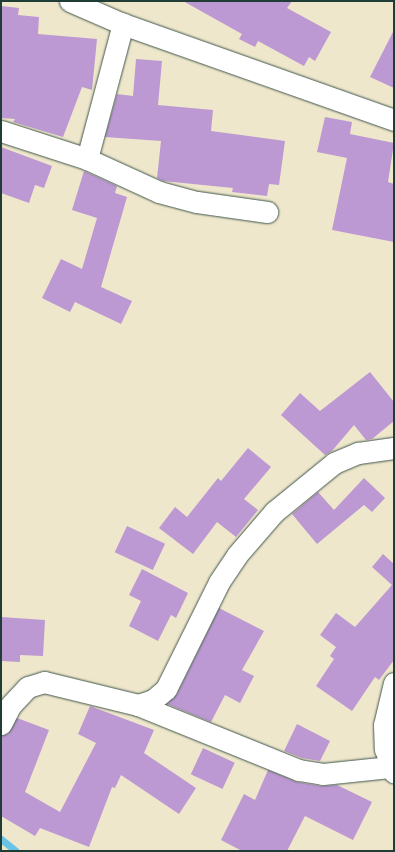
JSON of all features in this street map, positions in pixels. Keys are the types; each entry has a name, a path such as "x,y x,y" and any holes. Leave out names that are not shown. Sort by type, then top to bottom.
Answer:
{"street":[{"path":"70,1 123,24 394,120"},
{"path":"87,159 123,24"},
{"path":"1,131 87,159 158,192 197,202 267,212"},
{"path":"138,705 153,700 166,689 219,582 237,555 274,512 334,463 358,453 394,448"},
{"path":"1,724 10,706 28,687 44,682 138,705 299,770 323,774 392,769 385,748 384,726 394,683"}],"building":[{"path":"183,1 292,1 287,8 331,32 315,61 309,57 304,66 258,41 255,47 239,39 242,34"},
{"path":"1,6 19,8 18,15 39,17 38,34 97,39 92,90 82,87 63,137 13,122 15,119 1,118"},
{"path":"394,30 394,88 370,77"},
{"path":"136,59 162,61 158,105 213,110 211,131 285,141 279,185 269,184 267,196 232,192 233,188 163,181 157,178 161,141 105,137 117,94 133,96"},
{"path":"325,117 352,122 350,134 394,143 388,182 394,184 394,242 332,230 347,158 317,152"},
{"path":"1,147 52,166 44,188 35,185 29,203 1,193"},
{"path":"84,171 117,186 115,193 127,197 101,287 132,301 121,324 75,302 70,312 42,298 61,259 82,269 97,218 72,210"},
{"path":"370,372 394,402 394,421 372,439 366,440 354,425 332,451 325,455 281,415 300,393 320,411"},
{"path":"248,448 271,467 244,499 258,510 236,537 217,522 193,554 159,528 175,507 187,517 218,478 221,481"},
{"path":"364,478 385,498 372,512 364,505 317,544 292,514 318,492 334,510"},
{"path":"127,526 165,544 153,570 115,552"},
{"path":"383,554 394,564 394,660 379,680 375,677 352,711 316,686 334,659 330,656 336,647 320,635 336,613 355,627 392,585 372,567"},
{"path":"142,569 188,593 176,618 171,615 158,641 129,626 141,601 129,595"},
{"path":"219,608 264,631 242,670 254,676 240,703 225,695 211,722 167,704 177,694"},
{"path":"1,617 45,620 43,656 20,655 20,662 1,661"},
{"path":"90,706 154,730 144,753 196,788 179,814 121,775 115,788 112,787 89,847 40,828 35,836 1,816 1,736 8,734 17,718 49,730 25,792 60,812 96,743 78,734"},
{"path":"297,724 330,741 320,761 302,758 284,751"},
{"path":"203,748 235,763 222,789 191,774"},
{"path":"268,770 297,782 321,786 337,785 372,802 353,840 305,816 287,851 242,851 221,840 244,794 255,800"}],"waterway":[{"path":"1,839 16,851"}]}
